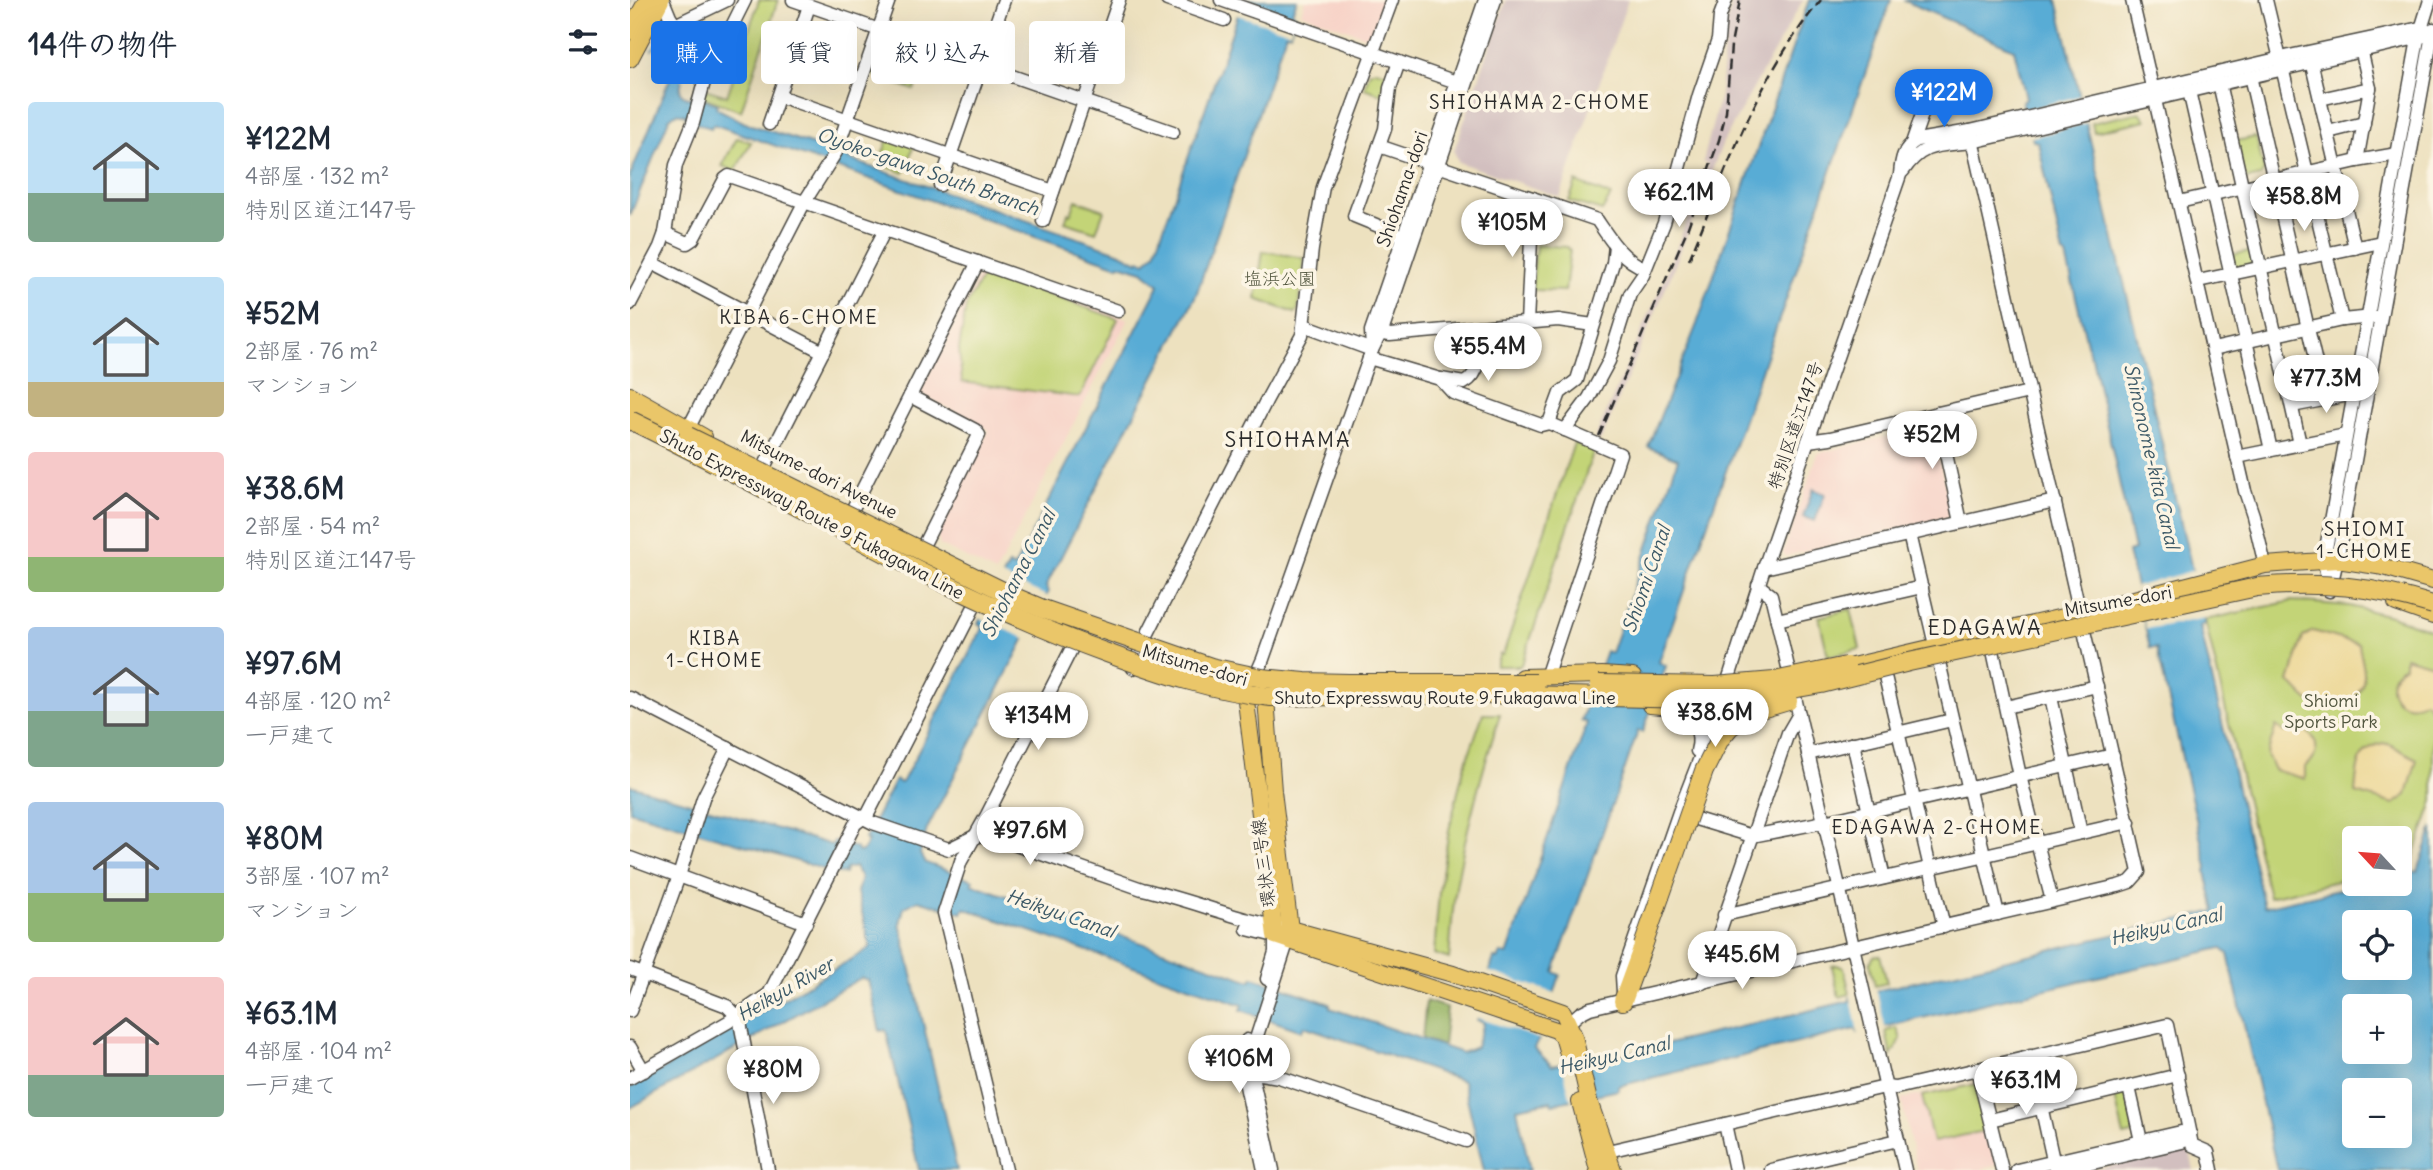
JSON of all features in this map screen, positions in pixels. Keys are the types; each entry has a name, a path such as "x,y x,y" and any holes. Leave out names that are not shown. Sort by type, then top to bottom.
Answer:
{"highway":[{"name":"Shuto Expressway Route 9 Fukagawa Line","path":"630,410 653,418 1043,609 1189,660 1237,673 1305,682 1486,682 1698,687 1774,681 2234,579 2284,573 2349,574 2388,580 2433,593"},
{"name":"Shuto Expressway Route 9 Fukagawa Line","path":"630,421 1009,615 1082,645 1172,676 1245,695 1299,699 1486,694 1740,698 1821,684 2231,591 2278,585 2358,586 2397,594 2433,606"},
{"path":"851,512 869,531 920,554 1013,607 1173,666 1226,679 1285,688 1341,690 1486,682"},
{"path":"1623,1001 1704,771 1720,738 1730,727 1748,714 1769,706 1984,647"}],"main road":[{"path":"632,43 654,3"},
{"name":"Mitsume-dori Avenue","path":"630,395 688,429 851,512"},
{"path":"630,421 753,489 975,605"},
{"path":"920,554 1045,607 1143,643 1228,670 1260,676"},
{"name":"Mitsume-dori","path":"1260,676 1349,682 1618,676 1726,689 1793,687 1884,671 1937,652 1984,647 2082,619 2137,598 2264,565 2331,560 2384,568 2433,581"},
{"name":"Mitsume-dori","path":"975,605 1029,629 1133,668 1198,690 1247,701 1363,700 1484,693 1576,694 1675,708 1723,709 1793,687 2082,619 2141,617 2281,592 2329,591 2382,599 2433,616"},
{"name":"環状三号線","path":"1260,676 1273,791 1281,933"},
{"name":"環状三号線","path":"1247,701 1281,933"},
{"path":"1281,933 1387,974 1558,1027 1574,1059 1598,1170"},
{"name":"環状三号線","path":"1281,933 1393,956 1551,1007 1563,1012 1558,1027"},
{"path":"1387,974 1394,970 1393,956"},
{"path":"1405,980 1405,967 1411,961"},
{"path":"1585,1102 1608,1151 1613,1170"}],"street":[{"path":"683,21 727,0"},
{"path":"734,21 745,0"},
{"path":"882,21 889,0"},
{"path":"997,21 1004,0"},
{"path":"1043,220 1119,0"},
{"path":"1167,0 1224,20"},
{"path":"1133,668 1143,643 1302,335 1322,187 1392,0"},
{"name":"Shiohama-dori","path":"1376,333 1461,84 1485,0"},
{"path":"1224,1 1461,84 1495,0"},
{"path":"1564,429 1589,398 1609,361 1630,293 1646,268 1671,204 1699,95 1718,40 1720,16 1726,0"},
{"path":"2133,0 2264,565"},
{"path":"2266,0 2342,320"},
{"path":"2331,560 2427,32 2430,0"},
{"path":"769,124 779,96 802,2 871,27"},
{"path":"654,3 671,21"},
{"path":"2153,94 2427,32"},
{"path":"2153,94 2189,91 2250,76 2282,63 2311,61 2427,32"},
{"path":"2329,591 2346,435 2374,317 2381,242 2397,155 2427,32"},
{"path":"2357,161 2370,88 2361,49"},
{"path":"688,429 805,201 836,152 871,53"},
{"path":"2311,61 2355,248"},
{"path":"1399,62 1390,88 1388,116 1354,216 1403,236"},
{"path":"2250,76 2325,398"},
{"path":"1015,77 1173,132"},
{"path":"2218,83 2300,443"},
{"path":"630,304 652,263 664,233 676,165 703,84"},
{"path":"940,185 975,84"},
{"path":"2320,99 2370,88"},
{"path":"2189,91 2271,450"},
{"path":"1912,143 1930,92"},
{"name":"特別区道江147号","path":"1900,175 1913,156 1922,150 2153,94"},
{"path":"779,96 1054,191"},
{"path":"2328,132 2364,123"},
{"path":"1558,1027 1590,1008 2118,886 2130,883 2139,872 1971,136"},
{"name":"特別区道江147号","path":"1679,812 1723,709 1726,689 1758,584 1900,175 1904,153 1912,143 1927,138 1971,136"},
{"path":"1379,146 1597,220 1615,246 1636,265 1646,268"},
{"path":"2179,202 2357,161 2397,155"},
{"name":"Shiohama-dori","path":"1247,701 1260,676 1370,354 1403,236 1433,165"},
{"path":"664,233 687,243 693,239 728,176 1118,311"},
{"path":"1527,323 1533,198"},
{"path":"753,489 885,230"},
{"path":"2197,281 2381,242"},
{"path":"1549,423 1560,393 1577,380 1613,263 1615,246"},
{"path":"840,535 978,262"},
{"path":"652,263 824,352"},
{"path":"2213,348 2342,320 2374,317"},
{"path":"1376,333 1391,335 1558,320 1593,325"},
{"path":"1304,326 1370,354 1440,379 1464,383 1471,379 1479,363 1478,327"},
{"path":"1440,379 1453,393 1468,400 1541,425 1549,423 1619,452 1621,456 1546,677"},
{"path":"1808,441 2029,392"},
{"path":"2291,406 2354,394"},
{"path":"910,396 975,430 979,435 920,554"},
{"path":"1937,413 1961,522"},
{"path":"2237,457 2346,435"},
{"path":"1764,568 2055,501"},
{"path":"1909,534 1998,914"},
{"path":"1758,584 1771,595 1905,1170"},
{"path":"1777,620 1922,587"},
{"path":"868,821 867,814 975,605"},
{"path":"1006,1170 944,913 959,869 1085,622"},
{"path":"1984,647 2006,708 2052,901"},
{"path":"1884,671 1944,927"},
{"path":"2006,708 2097,686"},
{"path":"2051,697 2081,833"},
{"path":"630,698 868,821 948,849 977,835 996,838 1261,933 1281,933 1271,979 1245,1046 1273,1170"},
{"name":"特別区道江147号","path":"1623,1001 1622,976 1679,812 1699,742 1699,735 1692,720 1675,708"},
{"name":"特別区道江147号","path":"1623,1001 1641,974 1720,751 1726,725 1723,709"},
{"path":"1702,983 1788,733 1799,713"},
{"path":"1808,754 1952,720"},
{"path":"1853,743 1884,878"},
{"path":"630,1011 679,876 701,804 728,748"},
{"path":"1696,819 1752,836 1915,802 2113,755"},
{"path":"630,1079 738,1019 773,990 855,824 868,821"},
{"path":"1724,915 2129,822"},
{"path":"630,858 806,923"},
{"path":"630,969 727,1006 738,1019 746,1048 768,1170"},
{"path":"1608,1151 2167,1025 2192,1144 2208,1152 2212,1170"},
{"path":"630,1047 644,1070"},
{"path":"2030,1056 2057,1167"},
{"path":"1977,1069 2001,1170"},
{"path":"1249,1072 1279,1077 1466,1141"},
{"path":"1249,1072 1247,1097 1264,1170"},
{"path":"1990,1120 2178,1075"},
{"path":"2129,1087 2141,1141"},
{"path":"1725,1124 1735,1170"},
{"path":"2057,1167 2141,1141 2181,1132 2190,1134"},
{"path":"2017,1170 2057,1167 2182,1142 2190,1134"},
{"path":"1771,1170 1898,1140"}],"shaded area":[{"path":"1305,0 1383,0 1372,32 1365,36 1301,13"},
{"path":"1506,0 1628,0 1560,197 1458,162 1454,151"},
{"path":"1733,0 1803,0 1723,142 1669,280 1601,440 1595,438 1665,278 1708,165 1703,162 1720,95 1726,24"},
{"path":"982,269 1128,319 996,573 940,545 936,533 989,430 919,393"},
{"path":"1928,427 1932,430 1952,514 1950,517 1786,556 1783,553 1818,453"},
{"path":"1977,1082 1998,1165 1979,1170 1917,1170 1901,1099"},
{"path":"2183,1149 2190,1153 2194,1170 2094,1170"}],"green space":[{"path":"759,0 778,0 771,21 761,21 761,51 741,111 700,96 702,88 727,96 731,84 747,84 747,36"},
{"path":"1376,70 1387,73 1389,79 1386,96 1364,88 1370,72"},
{"path":"898,84 916,84 914,90"},
{"path":"2140,112 2146,120 2094,132 2092,123"},
{"path":"889,136 914,145 904,173 879,164"},
{"path":"2256,137 2264,170 2261,176 2248,179 2244,177 2236,141"},
{"path":"737,138 751,142 735,171 722,166"},
{"path":"1576,182 1611,196 1602,211 1569,201"},
{"path":"1076,200 1104,210 1096,232 1065,222"},
{"path":"1536,245 1567,247 1570,250 1565,291 1532,290"},
{"name":"塩浜公園","path":"1263,251 1304,258 1298,310 1295,313 1256,299"},
{"path":"2251,251 2253,261 2250,267 2239,270 2233,266 2231,255"},
{"path":"985,272 1118,319 1080,397 962,382 959,349 966,306"},
{"path":"1574,443 1594,450 1523,661 1520,666 1496,666 1500,654 1503,655"},
{"name":"Shiomi Sports Park","path":"2292,601 2349,606 2391,616 2433,631 2433,801 2412,861 2412,826 2342,826 2342,880 2269,897 2205,620"},
{"path":"1851,609 1860,649 1828,656 1819,617"},
{"path":"1483,714 1500,714 1480,780 1464,848 1455,893 1449,959 1434,954 1439,892 1449,830 1463,771"},
{"path":"1880,955 1887,983 1875,986 1870,963 1874,956"},
{"path":"1832,966 1844,968 1850,994 1839,997"},
{"path":"1426,1001 1447,1008 1443,1046 1422,1039"},
{"path":"1897,1028 1901,1039 1891,1056 1886,1031"},
{"path":"1977,1084 1988,1130 1933,1142 1922,1096"},
{"path":"2128,1090 2137,1133 2124,1136 2114,1093"}],"sand":[{"path":"2313,631 2359,644 2364,677 2358,692 2346,703 2330,708 2322,707 2307,700 2289,682 2303,637"},
{"path":"2405,657 2433,665 2431,708 2425,701 2406,705 2394,696 2392,680 2405,666"},
{"path":"2276,726 2284,732 2302,730 2314,738 2316,753 2305,767 2305,779 2274,770 2267,755"},
{"path":"2383,743 2417,759 2407,795 2394,804 2355,793 2358,768 2363,755"}],"water":[{"path":"630,0 643,0 662,21 651,21 651,49 630,27"},
{"path":"1243,0 1297,0 1292,12 1296,16 1290,33 1286,33 1196,295 1046,586 1048,593 927,829 920,854 926,863 973,880 972,884 1251,981 1253,977 1330,1004 1330,1008 1462,1053 1476,1047 1484,1023 1477,1020 1479,1015 1475,1014 1494,958 1498,959 1501,953 1507,955 1587,723 1581,720 1606,651 1611,653 1678,459 1648,447 1697,324 1809,0 1891,0 1659,662 1666,666 1643,732 1638,731 1554,972 1560,975 1541,1036 1534,1048 1552,1066 1606,1054 1608,1058 1850,1001 1850,997 2215,911 2157,648 2150,648 2128,552 2134,550 2092,357 2066,256 2063,254 2038,142 2033,141 2022,101 2026,98 2014,49 1903,0 2057,0 2205,624 2200,626 2264,907 2342,889 2342,896 2412,896 2412,872 2418,871 2433,827 2433,1170 2277,1170 2228,954 2221,948 1858,1033 1856,1029 1618,1086 1619,1090 1552,1104 1551,1101 1517,1108 1530,1170 1484,1170 1463,1081 1304,1026 1302,1031 1241,1010 1243,1005 964,908 962,913 918,900 904,908 900,923 957,1170 919,1170 886,1030 880,1031 868,980 861,978 630,1108 630,1088 870,946 857,892 861,878 855,867 846,869 845,874 837,873 630,811 630,785 832,845 834,841 856,848 858,852 863,851 868,841 865,839 895,780 901,783 903,781 983,627 978,623 1009,565 1014,568 1159,285 1143,271 1119,264 1118,266 713,124 711,128 686,120 686,115 674,114 669,119 630,216 630,176 668,84 681,84 682,94 690,99 692,94 717,104 716,108 745,123 848,156 848,159 1121,253 1138,262 1145,262 1155,253"},
{"path":"1813,489 1825,494 1815,521 1803,517"}],"pier":[{"path":"631,0 643,0 663,21 651,21 651,50 630,28"},
{"path":"1239,0 1247,0 1295,16 1290,32 1234,14"},
{"path":"2083,95 2090,122 2029,138 2021,111"},
{"path":"2195,570 2206,618 2146,629 2135,587"},
{"path":"1000,575 1049,597 1027,639 978,618"},
{"path":"1488,971 1558,994 1542,1040 1472,1016"},
{"path":"1876,988 1886,1030 1859,1037 1850,994"},
{"path":"1585,1056 1595,1099 1572,1104 1561,1061"}],"railway":[{"path":"1599,436 1687,230 1719,140 1726,112 1731,45 1740,0"},
{"path":"1689,260 1730,158 1761,92 1799,29 1821,0"}],"district":[{"name":"SHIOHAMA 2-CHOME","path":"1540,102"},
{"name":"KIBA 6-CHOME","path":"799,317"},
{"name":"SHIOHAMA","path":"1288,439"},
{"name":"SHIOMI 1-CHOME","path":"2365,540"},
{"name":"EDAGAWA","path":"1985,627"},
{"name":"KIBA 1-CHOME","path":"715,649"},
{"name":"EDAGAWA 2-CHOME","path":"1937,827"}],"water label":[{"name":"Oyoko-gawa South Branch","path":"928,171"},
{"name":"Shinonome-kita Canal","path":"2152,456"},
{"name":"Shiohama Canal","path":"1018,573"},
{"name":"Shiomi Canal","path":"1646,579"},
{"name":"Heikyu Canal","path":"1061,913"},
{"name":"Heikyu Canal","path":"2166,926"},
{"name":"Heikyu River","path":"785,989"},
{"name":"Heikyu Canal","path":"1614,1055"}]}
